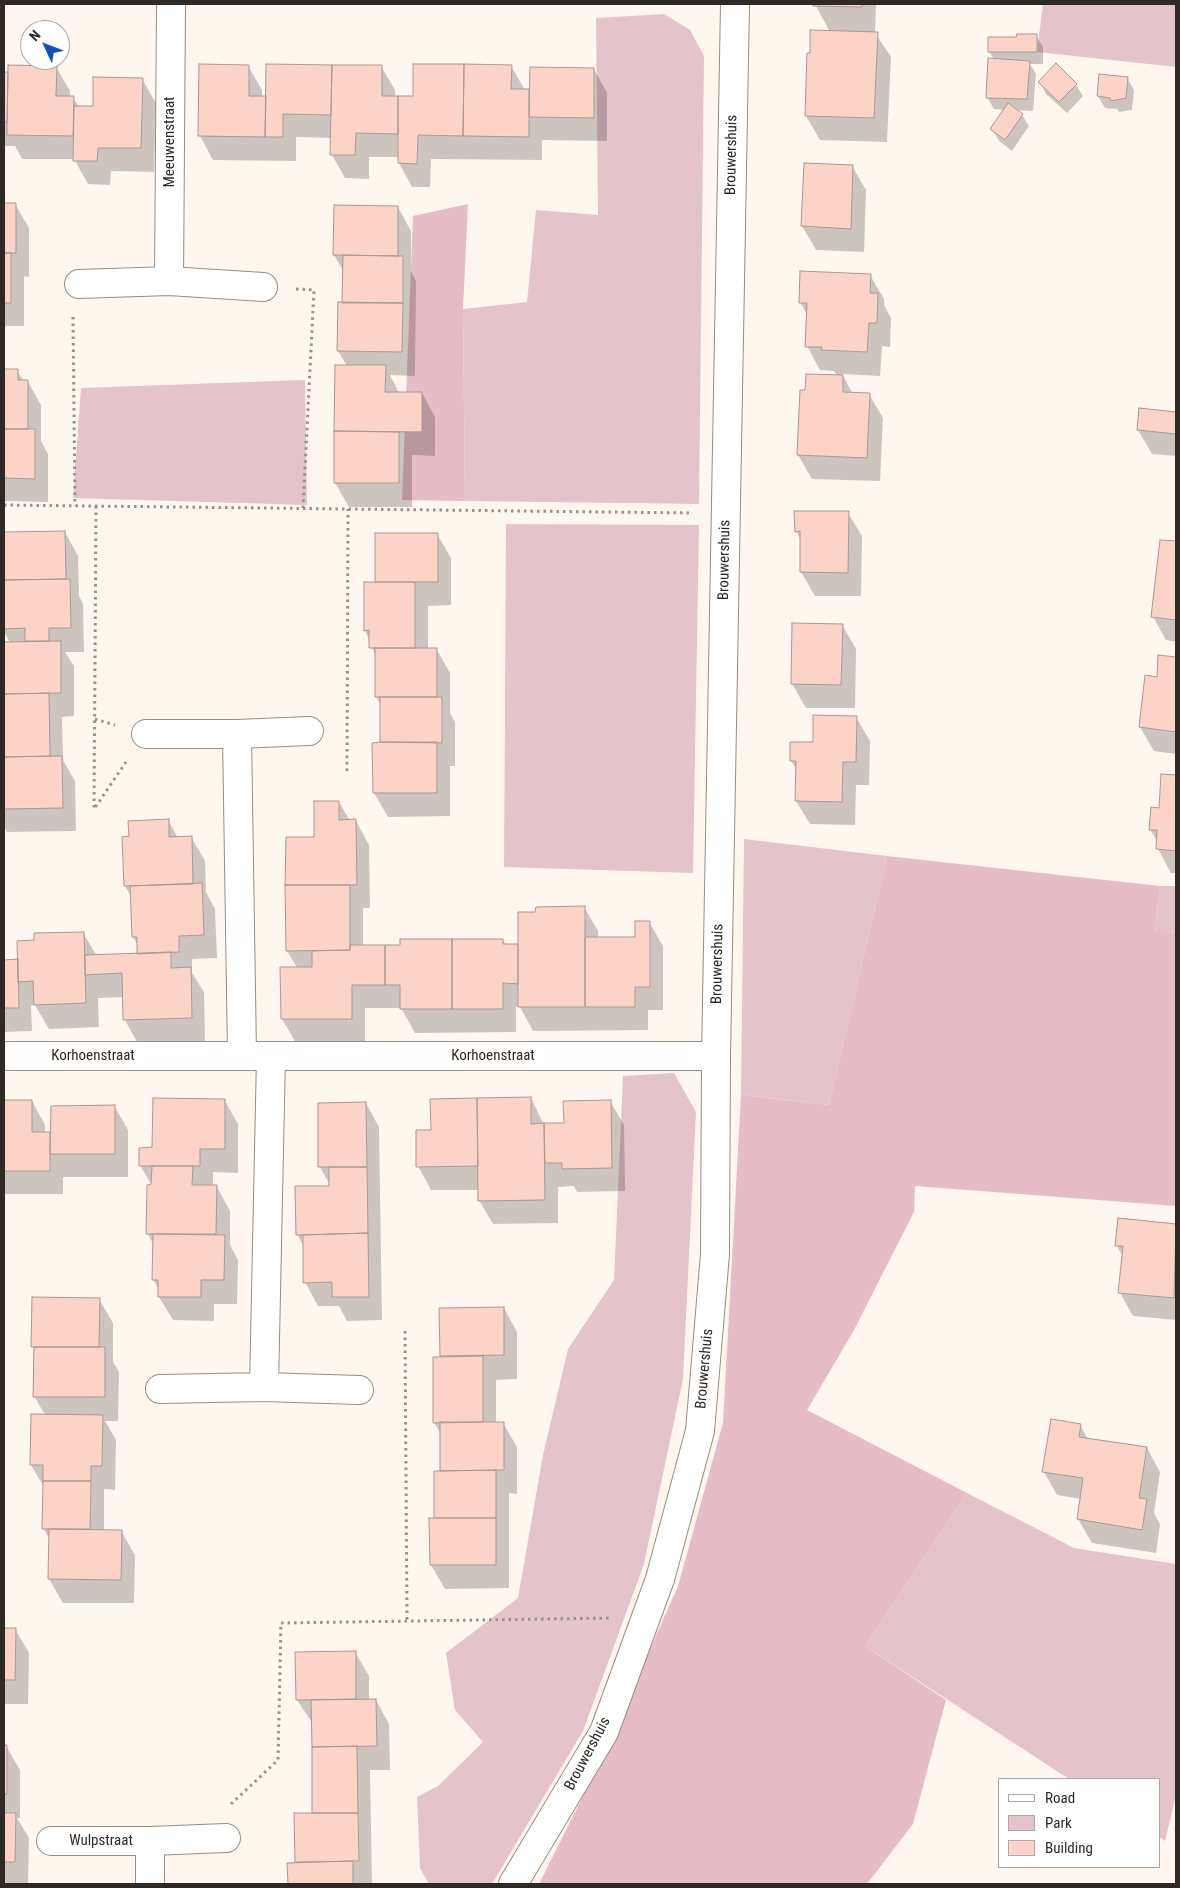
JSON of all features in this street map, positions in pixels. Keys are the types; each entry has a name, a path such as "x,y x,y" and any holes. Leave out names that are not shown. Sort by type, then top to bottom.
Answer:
{"street":[{"name":"Meeuwenstraat","path":"170,281 171,4"},
{"name":"Brouwershuis","path":"513,1884 604,1732 660,1579 700,1431 716,1254 716,1056 735,4"},
{"path":"79,284 170,281 263,287"},
{"path":"146,734 237,734 309,731"},
{"path":"237,734 242,1055"},
{"name":"Korhoenstraat","path":"4,1056 716,1056"},
{"path":"264,1386 270,1056"},
{"path":"160,1389 264,1386 359,1390"},
{"name":"Wulpstraat","path":"51,1841 150,1841 226,1838"},
{"name":"Wulpstraat","path":"150,1841 150,1884"}],"path":[{"path":"75,506 73,302 79,284"},
{"path":"263,287 314,290 303,508"},
{"path":"4,505 726,513"},
{"path":"95,719 146,734 94,809 96,506"},
{"path":"347,772 348,509"},
{"path":"405,1331 406,1621"},
{"path":"226,1838 227,1807 278,1760 281,1623 646,1617"}],"green space":[{"path":"1043,4 1176,4 1176,67 1037,52"},
{"path":"664,14 690,30 704,56 699,504 465,501 463,309 527,302 536,210 598,215 596,18"},
{"path":"305,380 307,505 73,498 81,388"},
{"path":"506,524 699,525 693,873 504,867"},
{"path":"744,839 887,856 829,1105 741,1095"},
{"path":"1160,886 1176,886 1176,933 1155,932"},
{"path":"674,1073 696,1112 683,1379 644,1564 583,1731 492,1884 429,1884 420,1868 417,1797 438,1786 483,1742 455,1710 446,1653 518,1598 543,1455 568,1349 614,1280 623,1076"},
{"path":"967,1493 1074,1548 1176,1564 1176,1795 1165,1841 1160,1838 1160,1778 1067,1778 865,1646"}],"shaded area":[{"path":"468,204 463,309 465,501 402,500 413,216"},
{"path":"887,856 1160,886 1155,931 1176,933 1176,1206 915,1186 914,1212 853,1332 807,1410 967,1493 865,1646 946,1700 913,1824 867,1884 539,1884 598,1766 678,1586 723,1423 741,1095 829,1105"}],"building":[{"path":"813,4 862,4 862,7 813,6"},
{"path":"810,30 878,32 874,118 805,116 807,53 810,53"},
{"path":"1017,34 1037,34 1037,52 988,52 988,37 1016,37"},
{"path":"988,58 1030,61 1027,99 986,98"},
{"path":"1056,63 1077,84 1059,102 1038,82"},
{"path":"199,64 249,65 249,96 266,96 265,137 198,136"},
{"path":"266,64 332,65 331,115 283,114 283,137 265,137"},
{"path":"413,64 464,64 463,136 418,135 417,164 398,163 398,96 413,96"},
{"path":"464,64 512,65 511,89 529,89 529,137 463,136"},
{"path":"8,65 20,65 20,70 57,70 56,96 74,96 73,136 7,135"},
{"path":"332,65 382,65 382,96 398,96 398,134 356,133 355,155 330,155"},
{"path":"530,67 594,68 594,118 529,117"},
{"path":"4,72 8,72 7,122 4,122"},
{"path":"1099,74 1128,77 1126,98 1111,101 1110,98 1097,96"},
{"path":"93,77 143,78 141,148 98,148 97,161 73,161 74,106 93,106"},
{"path":"1008,103 1023,114 1005,140 990,129"},
{"path":"804,163 853,165 851,229 801,226"},
{"path":"4,203 16,203 16,253 4,253"},
{"path":"334,205 398,206 398,256 333,255"},
{"path":"4,253 11,253 11,303 4,303"},
{"path":"343,255 403,256 403,303 342,303"},
{"path":"800,271 871,274 870,293 878,293 877,323 869,323 867,352 821,350 822,347 805,347 807,303 799,303"},
{"path":"338,302 403,303 402,352 337,351"},
{"path":"335,365 386,365 385,392 422,392 422,432 334,431"},
{"path":"4,369 18,369 18,380 28,380 28,429 4,429"},
{"path":"806,374 843,375 843,392 870,393 867,458 797,455 800,390 805,390"},
{"path":"1139,408 1176,412 1176,434 1137,430"},
{"path":"4,429 35,429 35,479 4,478"},
{"path":"334,431 399,432 399,483 334,483"},
{"path":"794,511 849,511 848,573 800,572 800,531 795,532"},
{"path":"65,531 66,579 4,580 4,532"},
{"path":"375,533 438,533 438,582 375,582"},
{"path":"1160,540 1176,541 1176,620 1151,617"},
{"path":"70,579 71,628 49,628 49,641 25,641 25,628 4,629 4,580"},
{"path":"364,582 415,582 415,648 369,648 369,630 364,631"},
{"path":"792,623 843,624 841,685 791,684"},
{"path":"61,641 61,693 4,694 4,642"},
{"path":"375,648 437,648 437,697 375,697"},
{"path":"1158,655 1176,657 1176,732 1139,727 1145,675 1157,677"},
{"path":"49,693 50,756 4,757 4,694"},
{"path":"380,697 442,697 442,743 380,742"},
{"path":"813,715 857,716 856,762 843,762 842,802 795,801 796,761 790,761 790,742 813,742"},
{"path":"437,742 437,793 373,793 372,743"},
{"path":"62,756 63,808 4,809 4,757"},
{"path":"1161,774 1176,775 1176,851 1156,849 1157,830 1149,830 1151,807 1159,808"},
{"path":"314,801 339,801 339,820 356,819 357,885 285,885 286,837 314,837"},
{"path":"169,819 169,837 192,836 193,884 124,886 122,837 129,836 128,821"},
{"path":"202,883 204,935 179,936 179,952 137,954 137,937 132,937 130,886"},
{"path":"285,885 350,885 350,950 286,951"},
{"path":"585,906 585,1007 518,1007 518,912 535,912 536,907"},
{"path":"635,921 650,921 650,987 635,987 635,1007 585,1007 585,937 635,937"},
{"path":"84,932 86,1003 34,1005 33,981 18,982 17,941 34,940 34,933"},
{"path":"400,939 452,939 452,1009 400,1009 400,985 385,985 385,945 400,945"},
{"path":"452,939 503,939 503,944 518,944 518,984 503,983 503,1009 452,1009"},
{"path":"350,945 385,945 385,985 352,985 352,1019 281,1019 280,967 312,967 312,951 350,950"},
{"path":"171,952 171,968 191,967 192,1018 123,1020 122,973 85,975 85,955"},
{"path":"18,959 19,1008 4,1008 4,960"},
{"path":"531,1097 531,1124 544,1123 545,1200 478,1201 477,1098"},
{"path":"153,1098 225,1099 225,1149 200,1149 200,1166 139,1166 139,1148 152,1147"},
{"path":"477,1098 478,1166 416,1167 416,1130 431,1130 430,1099"},
{"path":"4,1100 32,1100 32,1132 50,1132 50,1171 4,1171"},
{"path":"611,1100 612,1168 562,1169 562,1163 545,1163 544,1123 564,1123 563,1101"},
{"path":"366,1102 367,1167 318,1167 318,1103"},
{"path":"115,1105 115,1154 50,1154 51,1106"},
{"path":"152,1166 193,1166 192,1185 217,1185 216,1234 146,1234 147,1185 151,1184"},
{"path":"329,1167 367,1167 368,1233 296,1235 295,1186 329,1186"},
{"path":"1118,1218 1176,1224 1174,1298 1118,1293 1123,1246 1115,1246"},
{"path":"368,1233 369,1297 332,1297 332,1282 303,1283 303,1235"},
{"path":"153,1234 225,1235 224,1280 201,1280 201,1297 158,1297 158,1280 152,1280"},
{"path":"32,1297 100,1298 99,1347 31,1347"},
{"path":"504,1307 504,1355 440,1356 439,1308"},
{"path":"34,1347 105,1347 105,1397 33,1397"},
{"path":"483,1356 483,1422 433,1423 433,1357"},
{"path":"31,1414 103,1415 102,1466 91,1466 91,1481 43,1481 43,1465 30,1465"},
{"path":"1051,1419 1081,1424 1079,1437 1147,1447 1139,1498 1147,1499 1142,1530 1077,1519 1083,1478 1042,1472"},
{"path":"440,1422 504,1422 504,1470 440,1471"},
{"path":"496,1470 496,1518 434,1518 434,1471"},
{"path":"43,1481 91,1481 90,1529 42,1529"},
{"path":"429,1518 496,1518 496,1565 430,1565"},
{"path":"49,1529 122,1530 121,1580 48,1579"},
{"path":"4,1628 16,1628 15,1680 4,1680"},
{"path":"356,1651 356,1699 296,1700 295,1652"},
{"path":"376,1699 377,1746 312,1747 311,1700"},
{"path":"4,1745 7,1745 7,1794 4,1794"},
{"path":"357,1746 358,1813 312,1813 312,1747"},
{"path":"4,1813 16,1813 15,1862 4,1862"},
{"path":"294,1813 358,1813 359,1861 295,1862"},
{"path":"353,1861 353,1884 288,1884 287,1863"}]}
